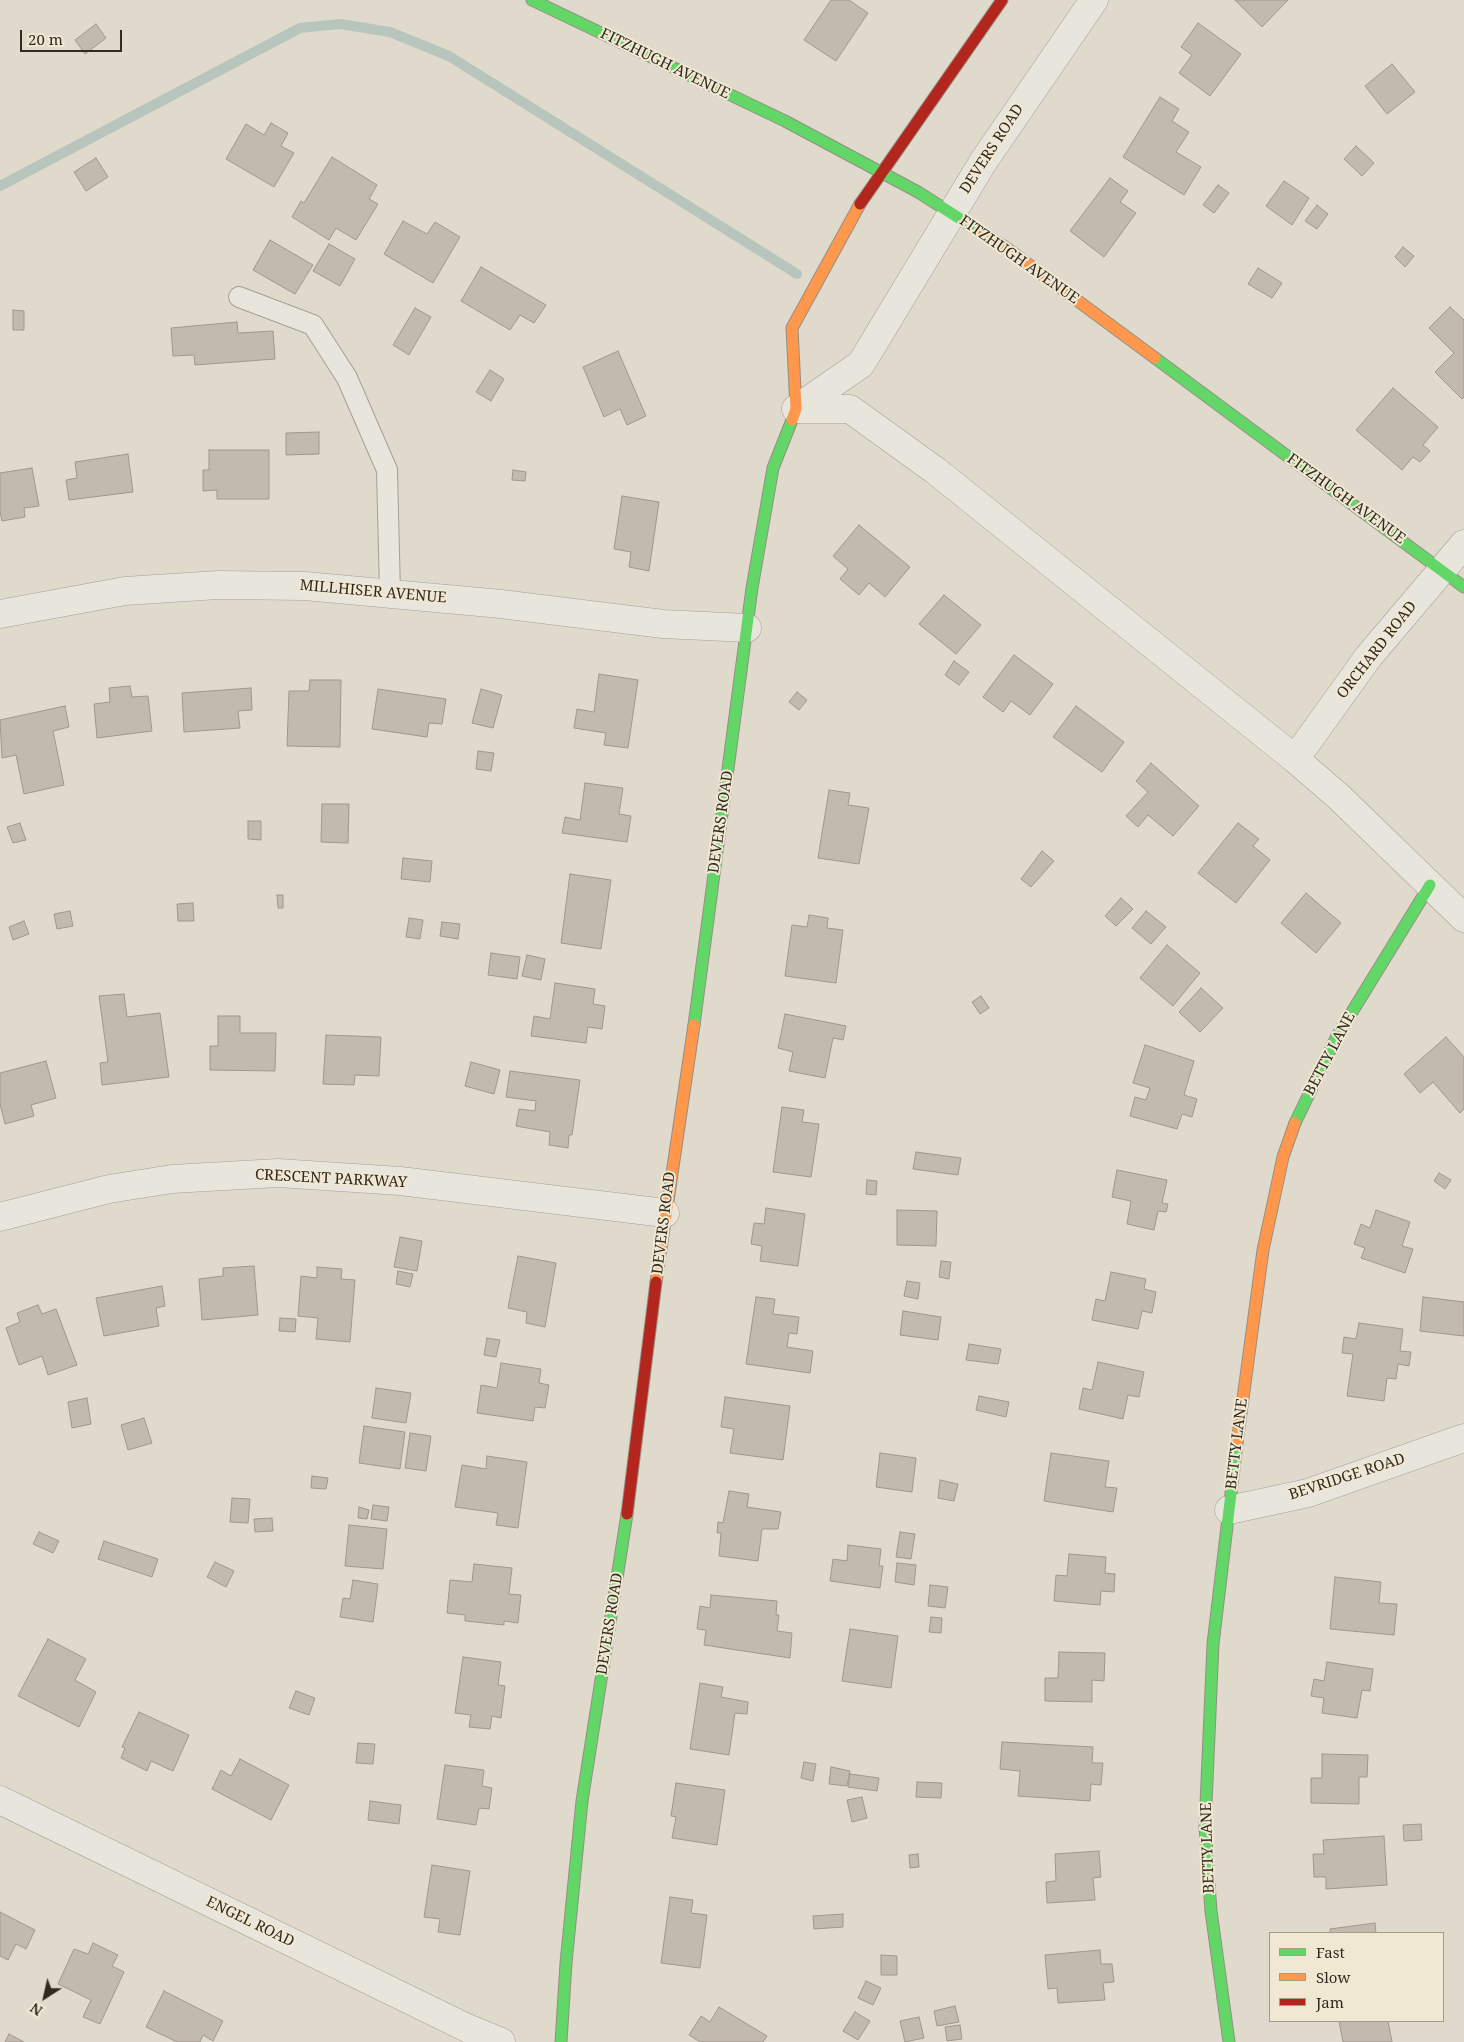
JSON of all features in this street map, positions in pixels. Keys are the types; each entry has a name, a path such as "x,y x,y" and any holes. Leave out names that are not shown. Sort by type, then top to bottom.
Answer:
{"street":[{"name":"FITZHUGH AVENUE","path":"532,0 785,121 952,213 1005,247 1464,587"},
{"name":"DEVERS ROAD","path":"561,2042 566,1963 582,1801 626,1525 665,1213 699,996 747,628 773,468 796,409 792,328 869,189 1002,0"},
{"name":"DEVERS ROAD","path":"796,409 861,364 993,146 1094,0"},
{"path":"796,409 850,409 936,471 1295,759 1339,797 1464,918"},
{"name":"ORCHARD ROAD","path":"1295,759 1369,656 1464,544"},
{"name":"MILLHISER AVENUE","path":"0,614 34,606 125,591 218,585 305,586 501,604 663,624 747,628"},
{"name":"BETTY LANE","path":"1229,2042 1211,1911 1205,1827 1214,1644 1229,1510 1263,1250 1283,1157 1298,1115 1336,1038 1430,885"},
{"name":"CRESCENT PARKWAY","path":"0,1217 109,1189 172,1178 278,1173 400,1182 665,1213"},
{"name":"BEVRIDGE ROAD","path":"1229,1510 1308,1493 1464,1438"},
{"name":"ENGEL ROAD","path":"0,1800 467,2028 501,2042"}],"lane":[{"path":"239,297 313,325 347,378 387,470 390,593"}],"building":[{"path":"831,0 849,0 868,13 836,61 804,40"},
{"path":"1235,0 1288,0 1262,27"},
{"path":"1198,23 1241,54 1210,96 1179,73 1192,55 1181,47"},
{"path":"96,24 106,38 85,54 75,40"},
{"path":"1392,64 1415,92 1387,114 1365,86"},
{"path":"1160,97 1179,109 1172,121 1189,132 1176,152 1201,167 1184,195 1123,157"},
{"path":"271,123 288,133 281,146 294,153 274,187 226,159 246,124 264,135"},
{"path":"1356,146 1374,163 1362,176 1344,159"},
{"path":"332,157 377,185 369,199 378,204 356,240 336,228 329,240 292,217 301,201 304,203"},
{"path":"96,158 108,177 86,191 74,172"},
{"path":"1110,178 1128,191 1120,202 1136,213 1104,257 1070,231"},
{"path":"1284,181 1309,198 1292,225 1266,206"},
{"path":"1218,185 1229,193 1214,213 1203,205"},
{"path":"1317,205 1328,214 1317,229 1305,221"},
{"path":"403,221 427,234 435,222 460,237 433,283 384,254"},
{"path":"270,240 313,265 295,294 253,270"},
{"path":"329,244 355,259 340,286 313,271"},
{"path":"1403,247 1414,256 1405,267 1395,257"},
{"path":"481,267 546,305 534,323 520,315 510,330 461,301"},
{"path":"1258,268 1282,283 1272,298 1248,284"},
{"path":"1450,307 1464,320 1464,397 1462,399 1435,372 1454,353 1429,328"},
{"path":"415,308 431,317 409,355 393,345"},
{"path":"13,310 24,311 24,330 13,330"},
{"path":"237,322 238,333 273,331 275,359 195,365 194,355 173,356 171,328"},
{"path":"618,351 646,416 627,425 620,409 604,417 583,367"},
{"path":"490,370 504,379 491,401 476,392"},
{"path":"1393,388 1438,427 1423,445 1430,451 1420,462 1413,457 1402,470 1356,430"},
{"path":"319,432 319,454 286,455 286,433"},
{"path":"209,450 269,450 269,499 217,499 217,490 203,491 203,470 209,470"},
{"path":"128,454 133,492 69,500 66,480 77,478 75,462"},
{"path":"32,468 39,506 24,508 25,517 2,521 0,512 0,473"},
{"path":"513,470 526,472 525,481 512,480"},
{"path":"622,496 659,502 649,571 629,567 631,552 614,549"},
{"path":"859,525 910,567 885,597 869,583 859,595 840,579 848,569 833,556"},
{"path":"944,595 981,625 956,654 919,624"},
{"path":"1014,655 1053,684 1030,715 1011,701 1003,712 983,697"},
{"path":"954,661 969,672 959,685 945,675"},
{"path":"599,674 638,680 628,748 604,745 606,733 574,728 577,709 594,712"},
{"path":"310,680 341,680 340,747 287,746 289,691 309,691"},
{"path":"130,686 132,697 148,696 152,731 97,738 94,704 110,702 109,688"},
{"path":"251,688 252,710 238,711 240,728 184,732 182,693"},
{"path":"378,689 446,699 442,724 429,723 427,737 372,729"},
{"path":"481,689 502,695 493,728 472,723"},
{"path":"797,692 807,700 799,710 789,702"},
{"path":"65,706 69,727 53,731 64,785 24,794 16,755 2,758 0,720"},
{"path":"1076,706 1124,742 1102,772 1053,737"},
{"path":"478,751 494,753 491,771 476,769"},
{"path":"1151,763 1199,806 1173,836 1148,815 1138,827 1126,816 1148,792 1136,781"},
{"path":"585,783 623,788 619,814 631,816 627,842 562,833 565,817 580,820"},
{"path":"829,790 850,793 848,805 869,808 859,864 818,858"},
{"path":"322,804 349,804 348,843 321,842"},
{"path":"248,821 261,821 261,840 248,839"},
{"path":"20,823 26,840 13,843 7,827"},
{"path":"1238,823 1259,839 1253,846 1270,860 1236,903 1198,873"},
{"path":"1042,851 1054,861 1031,887 1021,879"},
{"path":"403,858 432,861 430,882 401,879"},
{"path":"570,874 611,880 601,949 561,943"},
{"path":"1306,893 1341,923 1316,953 1281,923"},
{"path":"277,895 283,895 283,908 278,908"},
{"path":"1121,898 1133,909 1116,926 1105,916"},
{"path":"193,903 194,921 178,921 177,904"},
{"path":"70,911 73,926 57,929 54,914"},
{"path":"1146,911 1166,927 1151,944 1132,928"},
{"path":"809,915 828,918 827,928 843,930 836,983 785,976 792,925 807,927"},
{"path":"409,918 423,920 420,939 406,937"},
{"path":"24,921 29,934 13,940 9,927"},
{"path":"442,922 460,924 458,939 440,936"},
{"path":"1167,945 1200,973 1173,1006 1140,978"},
{"path":"491,953 520,957 517,979 488,975"},
{"path":"527,955 545,959 541,980 522,976"},
{"path":"555,983 595,989 593,1004 605,1006 602,1029 588,1027 586,1043 531,1036 534,1016 550,1019"},
{"path":"1201,988 1223,1008 1200,1032 1179,1012"},
{"path":"124,994 127,1017 160,1013 169,1077 102,1085 100,1063 108,1062 99,996"},
{"path":"981,996 989,1008 980,1014 972,1002"},
{"path":"785,1014 846,1026 843,1040 833,1038 825,1078 789,1071 793,1052 778,1048"},
{"path":"218,1016 240,1016 240,1033 276,1033 275,1071 210,1070 210,1046 218,1046"},
{"path":"326,1035 381,1037 379,1076 355,1075 354,1085 323,1084"},
{"path":"1446,1037 1464,1057 1464,1109 1460,1113 1433,1082 1420,1093 1404,1074"},
{"path":"1145,1045 1194,1061 1184,1095 1197,1099 1192,1117 1182,1114 1177,1129 1130,1116 1135,1097 1146,1100 1150,1088 1133,1083"},
{"path":"46,1061 56,1098 31,1105 34,1116 5,1124 0,1104 0,1073"},
{"path":"471,1062 500,1070 494,1094 465,1086"},
{"path":"510,1071 580,1080 572,1135 569,1135 568,1148 549,1145 550,1132 516,1126 519,1109 535,1111 536,1101 506,1097"},
{"path":"782,1107 804,1110 802,1122 819,1124 811,1177 773,1172"},
{"path":"916,1152 961,1158 958,1175 913,1169"},
{"path":"1117,1170 1167,1180 1162,1203 1168,1204 1166,1212 1158,1211 1154,1230 1127,1224 1131,1201 1112,1197"},
{"path":"1439,1173 1451,1180 1445,1189 1434,1181"},
{"path":"867,1180 877,1181 876,1195 866,1194"},
{"path":"766,1208 805,1214 798,1266 760,1261 762,1246 751,1244 754,1223 764,1224"},
{"path":"897,1210 937,1211 936,1246 897,1245"},
{"path":"1376,1210 1410,1222 1402,1246 1413,1249 1405,1273 1361,1258 1365,1248 1354,1244 1361,1224 1370,1228"},
{"path":"400,1237 422,1241 417,1271 394,1267"},
{"path":"518,1256 556,1263 545,1327 526,1323 527,1312 508,1308"},
{"path":"941,1261 951,1262 949,1279 939,1277"},
{"path":"254,1266 258,1315 202,1320 199,1279 223,1276 223,1268"},
{"path":"317,1267 342,1269 341,1279 355,1280 350,1342 316,1339 318,1318 298,1316 301,1276 317,1278"},
{"path":"398,1271 413,1274 410,1287 396,1284"},
{"path":"1111,1272 1146,1279 1144,1289 1156,1292 1152,1313 1142,1311 1138,1329 1092,1320 1096,1299 1105,1301"},
{"path":"907,1281 920,1283 918,1299 904,1296"},
{"path":"162,1286 165,1306 156,1308 159,1326 104,1336 96,1298"},
{"path":"756,1297 775,1299 773,1314 799,1317 797,1334 789,1333 787,1347 813,1351 810,1373 746,1364"},
{"path":"1423,1297 1464,1302 1464,1336 1420,1331"},
{"path":"38,1305 42,1314 56,1309 77,1365 48,1375 42,1356 19,1365 6,1328 20,1322 17,1313"},
{"path":"903,1311 941,1317 938,1340 900,1335"},
{"path":"280,1318 296,1319 295,1332 279,1331"},
{"path":"1359,1323 1403,1329 1400,1351 1411,1352 1409,1366 1398,1364 1396,1379 1387,1378 1384,1401 1347,1396 1353,1354 1342,1353 1344,1337 1356,1339"},
{"path":"487,1338 500,1340 496,1357 484,1355"},
{"path":"969,1344 1001,1349 998,1364 966,1360"},
{"path":"1098,1362 1144,1372 1139,1397 1128,1395 1123,1419 1079,1409 1083,1388 1092,1390"},
{"path":"501,1363 541,1369 539,1383 549,1385 545,1408 535,1407 533,1421 477,1413 481,1385 497,1388"},
{"path":"376,1388 411,1393 406,1423 372,1418"},
{"path":"979,1396 1009,1402 1006,1417 976,1410"},
{"path":"725,1397 790,1406 783,1460 730,1453 734,1429 721,1427"},
{"path":"87,1398 91,1424 72,1428 68,1402"},
{"path":"144,1418 152,1443 128,1450 121,1425"},
{"path":"364,1426 405,1432 400,1469 359,1463"},
{"path":"410,1433 431,1436 426,1471 405,1468"},
{"path":"880,1453 916,1458 912,1492 876,1487"},
{"path":"1051,1453 1109,1461 1105,1487 1117,1488 1113,1512 1044,1501"},
{"path":"487,1456 527,1462 518,1528 496,1525 498,1513 455,1507 462,1465 486,1469"},
{"path":"312,1476 328,1478 326,1489 311,1488"},
{"path":"940,1480 958,1484 954,1501 938,1498"},
{"path":"729,1491 749,1494 747,1507 781,1512 778,1529 762,1529 758,1561 719,1556 721,1533 717,1533 718,1522 723,1523"},
{"path":"232,1498 250,1499 248,1523 230,1522"},
{"path":"373,1505 389,1507 387,1521 371,1519"},
{"path":"359,1507 369,1510 367,1519 358,1518"},
{"path":"272,1518 273,1531 255,1532 254,1519"},
{"path":"349,1525 387,1529 383,1569 345,1566"},
{"path":"39,1532 59,1541 53,1553 33,1544"},
{"path":"900,1532 915,1534 911,1559 896,1557"},
{"path":"104,1541 158,1559 152,1577 98,1559"},
{"path":"848,1545 881,1549 879,1566 883,1566 880,1588 830,1581 833,1559 847,1561"},
{"path":"1069,1554 1106,1557 1105,1573 1115,1574 1114,1592 1101,1591 1100,1605 1054,1601 1056,1575 1067,1576"},
{"path":"215,1562 234,1571 226,1587 207,1577"},
{"path":"897,1563 916,1565 914,1585 895,1582"},
{"path":"474,1564 512,1568 509,1594 521,1595 518,1623 504,1621 504,1625 465,1621 465,1615 447,1613 450,1580 472,1582"},
{"path":"1335,1577 1381,1582 1379,1603 1397,1604 1394,1635 1330,1629"},
{"path":"353,1580 378,1584 373,1622 340,1617 343,1598 350,1599"},
{"path":"930,1585 948,1587 945,1608 928,1606"},
{"path":"711,1595 777,1601 776,1615 779,1615 777,1631 792,1633 790,1658 704,1645 706,1630 697,1629 700,1606 710,1608"},
{"path":"931,1617 942,1618 941,1633 929,1632"},
{"path":"850,1629 898,1636 891,1688 842,1681"},
{"path":"48,1639 86,1659 75,1680 96,1692 79,1727 18,1696"},
{"path":"1059,1652 1105,1653 1104,1681 1092,1680 1092,1702 1045,1701 1045,1678 1058,1678"},
{"path":"463,1657 501,1662 498,1685 505,1686 501,1718 492,1716 490,1729 469,1727 471,1715 455,1713"},
{"path":"1327,1662 1373,1669 1370,1691 1362,1690 1357,1718 1322,1713 1324,1698 1311,1696 1314,1679 1324,1681"},
{"path":"700,1683 723,1687 721,1697 748,1702 747,1714 735,1713 729,1755 690,1749"},
{"path":"296,1691 315,1698 309,1715 289,1708"},
{"path":"139,1712 189,1735 173,1771 151,1761 147,1771 121,1758 125,1748 122,1747"},
{"path":"1002,1742 1093,1747 1092,1763 1103,1763 1101,1785 1091,1784 1090,1801 1018,1796 1020,1771 1000,1769"},
{"path":"358,1743 375,1744 373,1764 356,1763"},
{"path":"1322,1754 1368,1755 1367,1777 1359,1777 1359,1804 1311,1803 1311,1778 1322,1778"},
{"path":"240,1759 289,1785 271,1820 212,1789 221,1770 231,1776"},
{"path":"804,1762 816,1764 813,1781 801,1778"},
{"path":"445,1765 484,1770 482,1786 492,1788 489,1809 479,1808 476,1825 437,1819"},
{"path":"831,1767 850,1771 847,1786 829,1784"},
{"path":"850,1774 879,1778 877,1791 848,1787"},
{"path":"917,1782 942,1783 941,1798 916,1797"},
{"path":"676,1783 725,1790 717,1845 672,1838 676,1817 671,1816"},
{"path":"862,1797 867,1818 852,1822 847,1800"},
{"path":"370,1801 401,1805 399,1824 368,1820"},
{"path":"1421,1824 1422,1840 1404,1841 1403,1825"},
{"path":"1384,1836 1387,1885 1326,1889 1326,1877 1314,1877 1313,1854 1324,1854 1323,1840"},
{"path":"1099,1851 1101,1877 1093,1878 1095,1900 1047,1903 1046,1882 1056,1881 1055,1854"},
{"path":"918,1854 919,1867 910,1868 909,1855"},
{"path":"432,1865 470,1871 460,1935 438,1932 440,1919 424,1917"},
{"path":"670,1897 693,1900 691,1913 707,1915 700,1968 661,1963"},
{"path":"0,1912 35,1930 26,1949 16,1944 8,1960 0,1956"},
{"path":"843,1914 843,1927 814,1929 813,1916"},
{"path":"1375,1923 1376,1932 1330,1932 1330,1929"},
{"path":"93,1943 118,1955 112,1966 124,1972 100,2024 83,2017 91,2000 58,1984 74,1949 88,1954"},
{"path":"1100,1950 1101,1964 1112,1964 1114,1982 1103,1983 1105,2000 1058,2003 1057,1988 1048,1989 1045,1955"},
{"path":"881,1955 897,1956 897,1975 881,1975"},
{"path":"866,1981 881,1988 873,2005 858,1998"},
{"path":"164,1991 223,2021 213,2041 203,2035 200,2042 177,2042 146,2027"},
{"path":"955,2006 959,2022 937,2026 934,2011"},
{"path":"719,2007 767,2036 763,2042 700,2042 689,2035 701,2016 710,2022"},
{"path":"855,2012 870,2021 858,2040 843,2031"},
{"path":"919,2017 924,2038 905,2042 900,2021"},
{"path":"1339,2022 1388,2022 1392,2042 1343,2042"},
{"path":"960,2025 962,2039 947,2041 945,2027"},
{"path":"9,2034 24,2042 5,2042"}],"waterway":[{"path":"0,186 300,28 340,24 390,32 449,56 797,274"}],"traffic: fast":[{"path":"532,0 785,121 918,192 981,232"},
{"path":"1155,358 1464,587"},
{"path":"694,1025 752,588 773,468 792,420"},
{"path":"1295,1123 1336,1038 1430,885"},
{"path":"1229,2042 1211,1911 1205,1827 1213,1644 1237,1443"},
{"path":"561,2042 566,1963 582,1801 627,1514"}],"traffic: slow":[{"path":"792,420 796,409 792,328 860,204"},
{"path":"981,232 1005,247 1155,358"},
{"path":"656,1282 694,1025"},
{"path":"1237,1443 1263,1250 1283,1157 1295,1123"}],"traffic: jam":[{"path":"860,204 1002,0"},
{"path":"627,1514 656,1282"}]}
